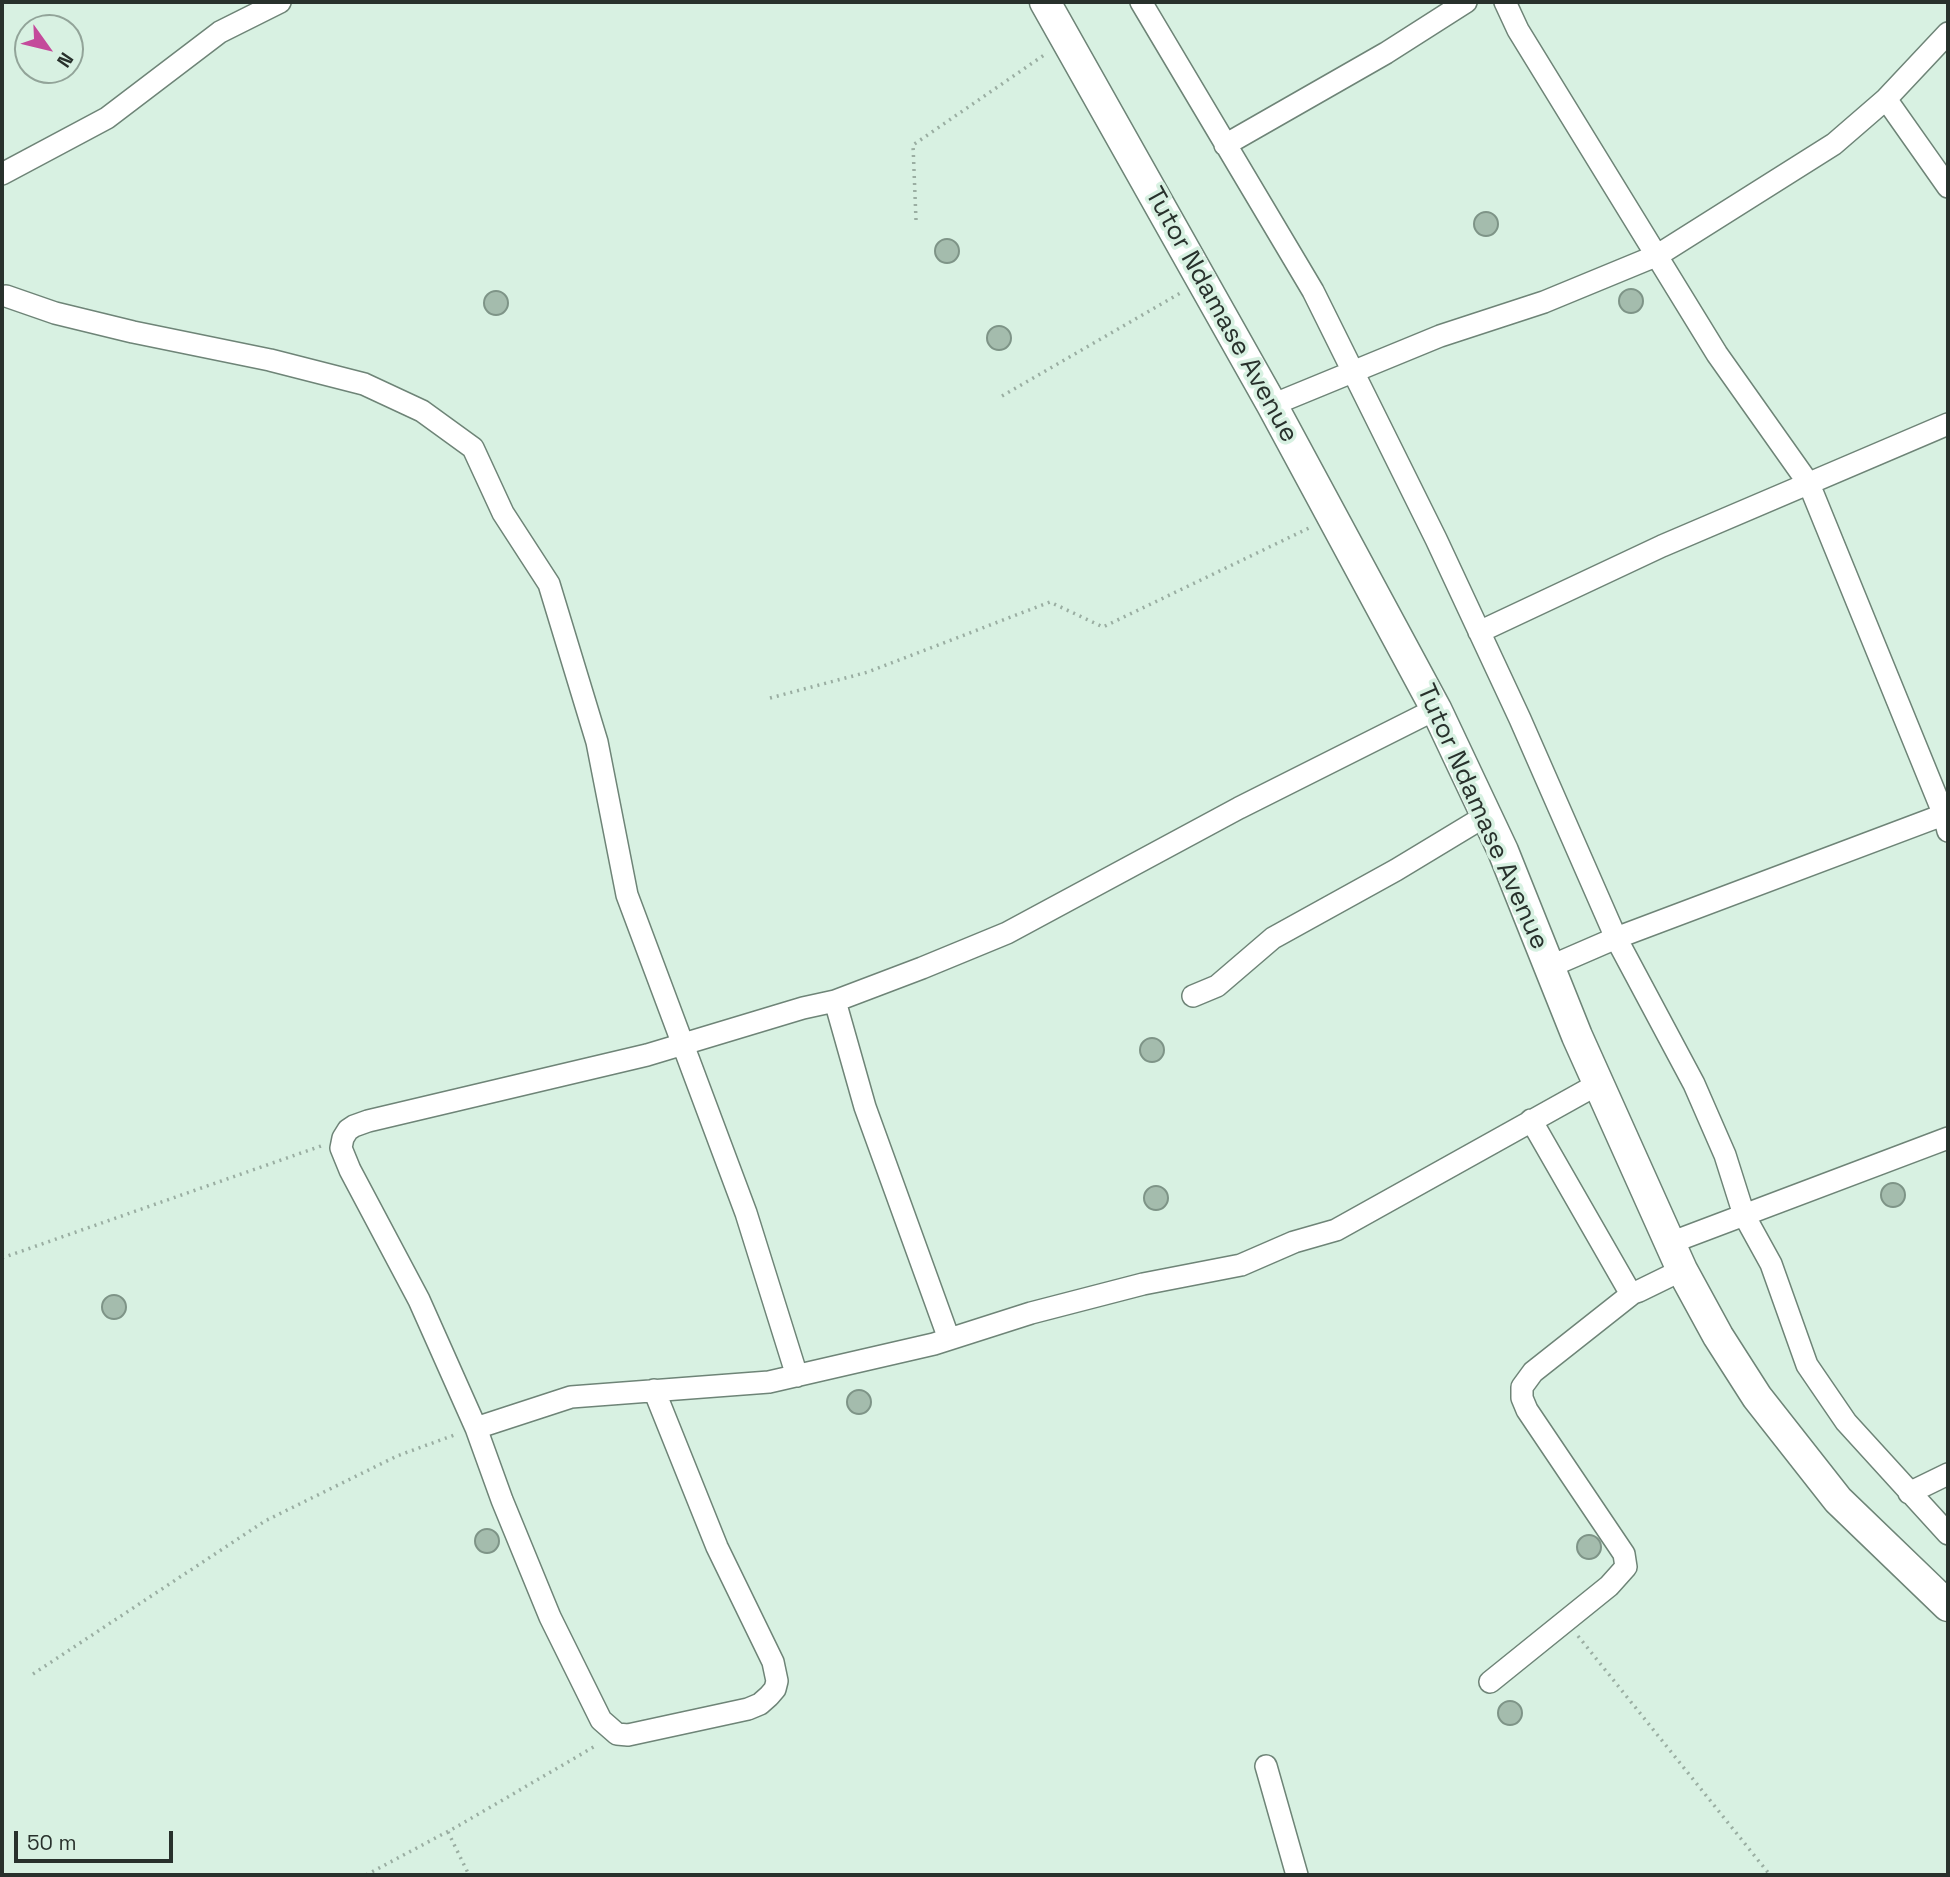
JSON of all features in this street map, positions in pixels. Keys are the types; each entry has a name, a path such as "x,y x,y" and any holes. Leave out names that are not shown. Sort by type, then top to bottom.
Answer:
{"street":[{"path":"2,174 107,118 220,32 280,2"},
{"name":"Tutor Ndamase Avenue","path":"1045,2 1272,405 1436,709 1503,851 1598,1083 1676,1256 1718,1336 1757,1396 1838,1500 1948,1606"},
{"path":"1141,2 1313,291 1354,372 1520,719 1616,938 1694,1084 1725,1155 1744,1215 1771,1264 1807,1366 1846,1422 1948,1534"},
{"path":"1226,145 1387,53 1466,2"},
{"path":"1505,2 1518,30 1717,354 1809,484 1947,819 1616,938 1549,967"},
{"path":"1272,405 1440,337 1544,302 1658,255 1834,144 1886,99 1948,33"},
{"path":"1886,99 1948,187"},
{"path":"6,296 55,313 120,329 270,360 364,384 422,411 473,447 503,513 549,584 597,742 627,895 746,1213 797,1376"},
{"path":"1479,632 1662,546 1948,424"},
{"path":"654,1390 717,1547 773,1662 778,1682 769,1696 748,1709 646,1732 617,1734 598,1714 551,1617 502,1500 476,1428 419,1300 351,1170 341,1148 343,1138 354,1126 368,1121 608,1065 835,1001 1007,933 1227,814 1436,709"},
{"path":"1193,996 1217,986 1273,938 1396,870 1487,815"},
{"path":"835,1001 865,1107 949,1339"},
{"path":"476,1428 571,1397 769,1382 949,1339 1031,1313 1143,1284 1241,1265 1294,1242 1336,1230 1598,1083"},
{"path":"1531,1120 1624,1284 1633,1293"},
{"path":"1490,1682 1616,1580 1626,1567 1626,1560 1527,1410 1522,1398 1522,1387 1533,1372 1676,1256 1744,1215 1948,1138"},
{"path":"1909,1493 1948,1474"},
{"path":"1266,1766 1297,1875"}],"path":[{"path":"916,220 913,145 1066,40"},
{"path":"1002,396 1202,280"},
{"path":"770,698 868,672 1050,602 1103,627 1333,517"},
{"path":"2,1258 343,1138"},
{"path":"33,1674 265,1521 397,1456 476,1428"},
{"path":"1566,1621 1770,1875"},
{"path":"366,1875 448,1832 617,1734"},
{"path":"448,1832 469,1875"}],"building":[{"path":"1486,212 1495,215 1498,224 1495,233 1486,236 1477,233 1474,224 1477,215"},
{"path":"947,239 956,242 959,251 956,260 947,263 938,260 935,251 938,242"},
{"path":"1631,289 1640,292 1643,301 1640,310 1631,313 1622,310 1619,301 1622,292"},
{"path":"496,291 505,294 508,303 505,312 496,315 487,312 484,303 487,294"},
{"path":"999,326 1008,329 1011,338 1008,347 999,350 990,347 987,338 990,329"},
{"path":"1152,1038 1161,1041 1164,1050 1161,1059 1152,1062 1143,1059 1140,1050 1143,1041"},
{"path":"1893,1183 1902,1186 1905,1195 1902,1204 1893,1207 1884,1204 1881,1195 1884,1186"},
{"path":"1156,1186 1165,1189 1168,1198 1165,1207 1156,1210 1147,1207 1144,1198 1147,1189"},
{"path":"114,1295 123,1298 126,1307 123,1316 114,1319 105,1316 102,1307 105,1298"},
{"path":"859,1390 868,1393 871,1402 868,1411 859,1414 850,1411 847,1402 850,1393"},
{"path":"487,1529 496,1532 499,1541 496,1550 487,1553 478,1550 475,1541 478,1532"},
{"path":"1589,1535 1598,1538 1601,1547 1598,1556 1589,1559 1580,1556 1577,1547 1580,1538"},
{"path":"1510,1701 1519,1704 1522,1713 1519,1722 1510,1725 1501,1722 1498,1713 1501,1704"}]}
